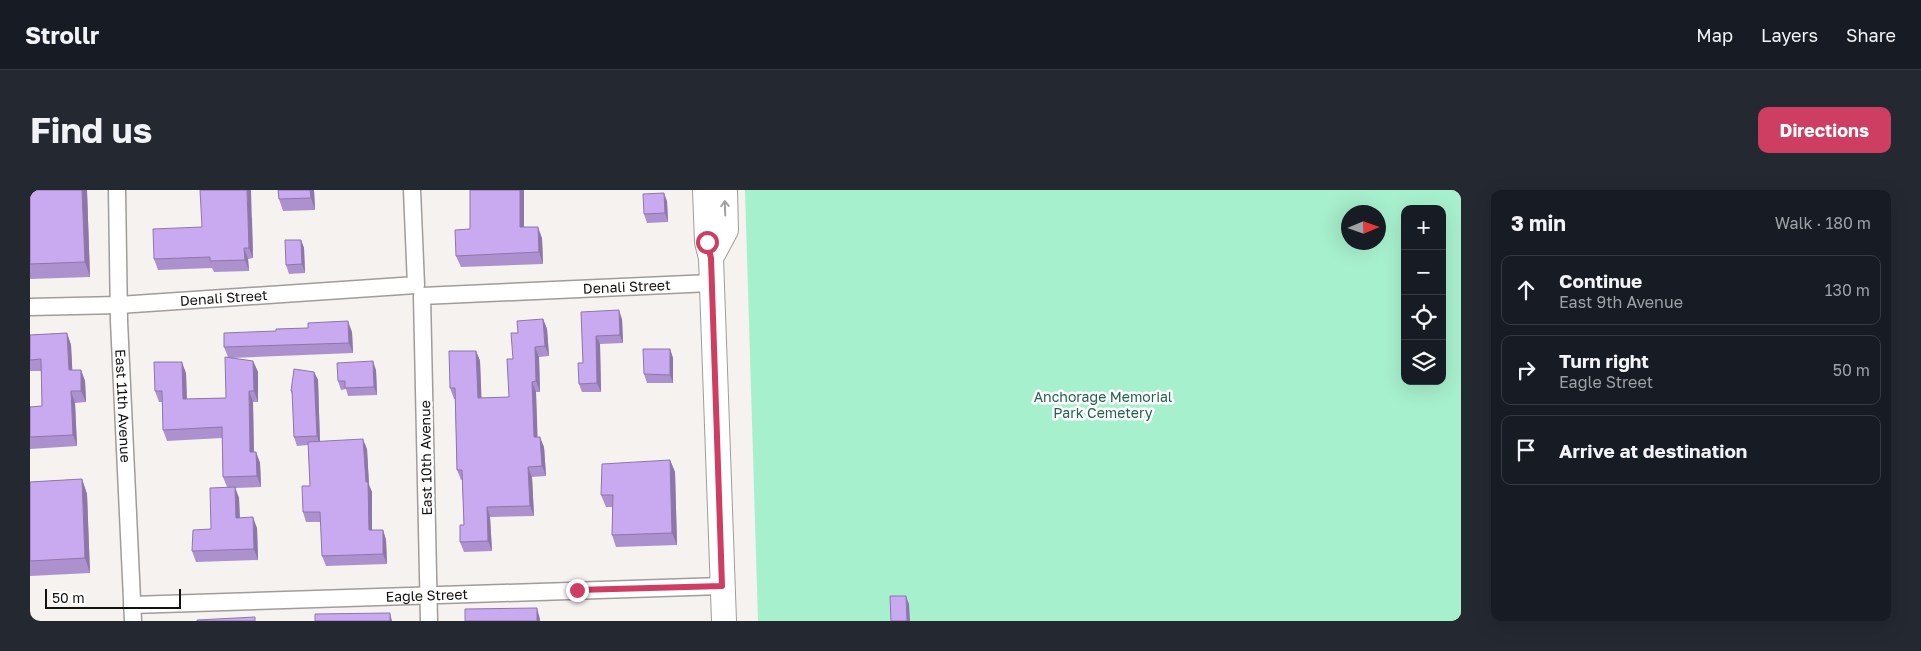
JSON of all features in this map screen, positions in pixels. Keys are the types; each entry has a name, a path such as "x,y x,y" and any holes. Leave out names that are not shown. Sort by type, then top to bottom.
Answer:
{"street":[{"name":"East 11th Avenue","path":"117,190 119,305 133,621"},
{"name":"East 10th Avenue","path":"412,190 419,291 429,621"},
{"path":"705,190 707,242 711,258 724,621"},
{"path":"711,258 726,230 725,190"},
{"name":"Denali Street","path":"30,307 119,305 419,291 712,283"},
{"name":"Eagle Street","path":"132,604 283,601 428,594 722,586"}],"green space":[{"name":"Anchorage Memorial Park Cemetery","path":"745,190 1461,190 1461,621 758,621"}],"building":[{"path":"30,190 82,190 85,262 30,264"},
{"path":"200,190 247,190 249,248 244,248 245,260 210,261 210,257 154,259 153,229 202,227"},
{"path":"278,190 310,190 311,198 279,199"},
{"path":"470,190 520,190 520,227 538,227 539,252 456,256 455,230 470,229"},
{"path":"664,193 665,213 644,214 643,194"},
{"path":"285,240 301,240 302,264 286,265"},
{"path":"619,310 620,335 596,336 597,383 579,384 578,363 583,363 581,312"},
{"path":"543,319 545,346 535,347 536,381 532,382 534,437 540,437 542,466 528,467 530,506 487,507 488,541 460,542 460,525 464,525 462,470 457,470 455,388 450,388 449,351 476,351 478,398 509,397 507,359 513,359 511,333 518,333 517,321"},
{"path":"348,321 349,343 224,347 224,333 308,328 308,323"},
{"path":"67,333 69,370 81,370 81,391 71,391 73,435 30,437 30,407 42,406 41,359 30,360 30,335"},
{"path":"643,349 670,349 670,375 644,374"},
{"path":"225,357 253,361 254,391 249,391 250,452 256,452 257,476 223,477 222,427 163,430 162,391 155,391 154,362 182,362 183,399 226,398"},
{"path":"373,361 374,387 345,388 345,381 338,381 337,363"},
{"path":"294,369 314,372 317,436 294,437 291,391"},
{"path":"363,439 366,482 368,482 369,530 383,530 383,554 322,556 320,512 303,512 302,486 310,486 308,442"},
{"path":"670,460 672,533 612,535 613,495 601,495 602,464"},
{"path":"82,479 85,558 30,561 30,482"},
{"path":"235,487 236,518 253,517 254,549 192,551 193,530 211,529 210,488"},
{"path":"890,596 906,596 907,621 891,621"},
{"path":"537,608 537,621 465,621 465,609"},
{"path":"390,613 390,621 315,621 315,614"},
{"path":"255,617 255,621 197,621 197,620"}],"route":[{"path":"577,590 722,586 711,258 707,242"}]}
